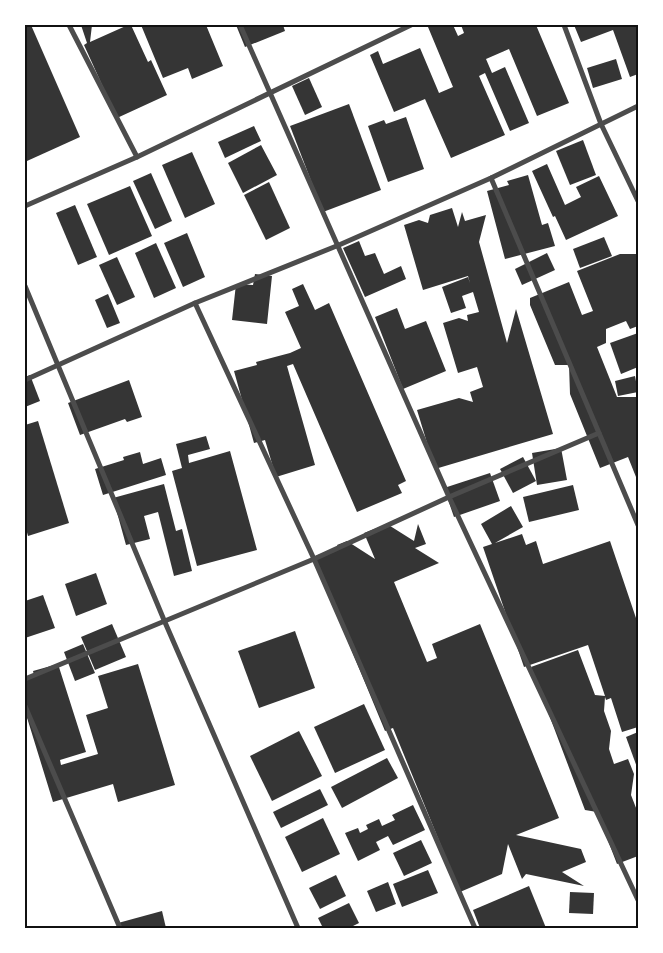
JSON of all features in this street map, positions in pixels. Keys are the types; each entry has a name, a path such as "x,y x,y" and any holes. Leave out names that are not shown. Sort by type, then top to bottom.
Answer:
{"street":[{"path":"69,25 137,157"},
{"path":"240,25 449,497 638,900"},
{"path":"25,206 137,157 411,25"},
{"path":"564,25 601,124 638,201"},
{"path":"25,380 196,303 339,245 491,178 638,106"},
{"path":"491,178 638,525"},
{"path":"25,286 164,620 298,928"},
{"path":"196,303 314,559 475,928"},
{"path":"25,679 314,559 449,497 599,432"},
{"path":"25,706 120,928"}],"building":[{"path":"25,25 31,25 80,137 27,161 25,156"},
{"path":"81,25 92,25 90,42 131,25 148,62 151,60 167,95 117,118 84,45 87,43"},
{"path":"141,25 206,25 223,66 192,79 188,68 163,78"},
{"path":"236,25 283,25 285,31 245,47"},
{"path":"434,25 453,25 458,36 464,33 461,25 536,25 569,103 537,116 509,49 486,59 492,73 505,67 529,123 510,131 485,73 479,76 505,135 451,158 425,99 394,112 370,55 378,51 383,64 420,48 439,93 453,87 428,27"},
{"path":"574,25 638,25 638,74 630,77 613,30 581,42"},
{"path":"616,59 622,79 593,88 587,68"},
{"path":"309,78 322,107 305,115 292,86"},
{"path":"349,104 381,190 323,212 290,126"},
{"path":"406,117 424,169 388,182 368,126 384,120 386,124"},
{"path":"254,126 261,141 225,158 218,142"},
{"path":"583,140 596,175 570,185 556,151"},
{"path":"261,145 277,175 243,193 228,163"},
{"path":"192,152 215,204 185,218 162,165"},
{"path":"547,164 565,205 581,197 576,187 599,176 618,216 566,240 532,171"},
{"path":"151,173 172,221 155,229 133,181"},
{"path":"528,175 542,225 548,223 555,246 505,259 487,191 509,185 507,181"},
{"path":"269,182 290,228 266,240 244,195"},
{"path":"130,186 152,236 109,255 87,204"},
{"path":"75,205 97,257 78,265 56,213"},
{"path":"452,208 458,227 462,212 465,221 486,215 479,242 507,343 516,309 553,434 435,469 417,410 459,398 473,402 470,392 483,387 477,367 458,373 443,323 459,318 468,321 467,315 479,312 473,292 462,296 466,308 451,313 442,287 468,277 470,283 468,276 423,290 404,225 419,220 428,223 430,215"},
{"path":"187,233 205,277 183,287 164,243"},
{"path":"604,237 612,256 580,268 573,249"},
{"path":"359,241 365,256 375,253 384,274 401,266 406,279 365,297 343,248"},
{"path":"156,243 176,288 154,298 135,253"},
{"path":"547,253 555,270 522,285 515,269"},
{"path":"620,254 636,254 638,259 638,326 630,329 626,321 606,329 606,343 597,347 617,397 638,397 638,482 628,457 600,468 570,394 569,365 555,365 530,305 530,298 569,282 582,315 593,311 577,271"},
{"path":"117,257 135,297 117,305 99,265"},
{"path":"255,274 272,276 267,324 232,320 236,284 253,285"},
{"path":"303,284 315,310 329,303 406,481 398,485 402,493 357,512 293,364 287,366 315,465 276,477 265,440 254,443 234,371 257,365 256,362 290,353 301,348 285,312 299,306 292,289"},
{"path":"108,294 120,323 107,328 95,300"},
{"path":"397,308 405,329 426,321 446,371 403,389 375,317"},
{"path":"638,333 638,367 621,374 610,343"},
{"path":"30,375 40,401 25,407 25,377"},
{"path":"635,376 638,392 618,396 615,381"},
{"path":"129,380 142,417 127,422 125,419 80,435 68,403"},
{"path":"38,421 69,523 28,536 25,525 25,425"},
{"path":"206,436 210,449 188,455 189,463 230,451 257,550 197,566 172,471 182,468 176,444"},
{"path":"561,448 567,480 537,485 532,453"},
{"path":"140,452 143,464 161,458 166,475 103,495 95,469 124,460 123,457"},
{"path":"523,457 536,481 513,493 500,469"},
{"path":"490,473 500,501 454,517 444,488"},
{"path":"164,484 176,531 182,529 192,571 174,576 158,512 144,516 150,539 126,545 113,498"},
{"path":"573,485 579,510 529,522 523,497"},
{"path":"511,506 523,527 495,543 522,534 526,545 536,541 543,564 610,541 638,624 638,727 622,732 611,698 606,700 605,697 604,711 611,731 609,749 614,764 628,759 634,774 631,795 638,813 638,856 617,864 597,812 585,810 531,667 578,650 595,695 605,696 588,645 524,667 483,547 492,544 481,524"},
{"path":"387,524 414,541 418,524 426,544 415,548 439,563 394,582 427,662 437,658 432,644 480,624 559,818 516,835 581,849 586,862 562,872 584,886 526,874 522,879 508,844 502,874 460,892 393,728 385,731 313,557 338,547 337,545 347,541 375,559 364,533"},
{"path":"96,573 107,604 76,616 65,584"},
{"path":"43,595 55,628 25,638 25,601"},
{"path":"112,624 126,657 95,670 81,637"},
{"path":"295,631 315,688 259,708 238,651"},
{"path":"83,644 95,673 75,681 64,652"},
{"path":"58,664 86,752 60,760 61,765 98,754 86,715 108,708 98,676 138,664 175,785 118,802 113,784 53,802 25,711 25,678 34,675 33,671"},
{"path":"364,704 385,750 335,773 314,727"},
{"path":"299,731 322,776 272,801 250,756"},
{"path":"638,732 638,770 626,737"},
{"path":"387,758 398,778 342,808 331,787"},
{"path":"320,789 328,805 281,828 273,812"},
{"path":"413,805 425,830 393,845 388,836 376,842 380,850 358,861 345,833 358,828 360,833 368,829 366,825 379,819 382,826 395,820 392,815"},
{"path":"323,818 340,854 302,872 285,837"},
{"path":"421,840 432,863 404,876 393,853"},
{"path":"428,870 438,893 402,907 393,884"},
{"path":"336,875 346,896 320,909 309,888"},
{"path":"388,882 396,904 376,912 367,891"},
{"path":"529,886 546,928 480,928 473,910"},
{"path":"570,892 594,893 593,914 569,913"},
{"path":"349,903 359,923 349,928 323,928 318,918"},
{"path":"162,911 166,928 119,928 118,923"}]}
